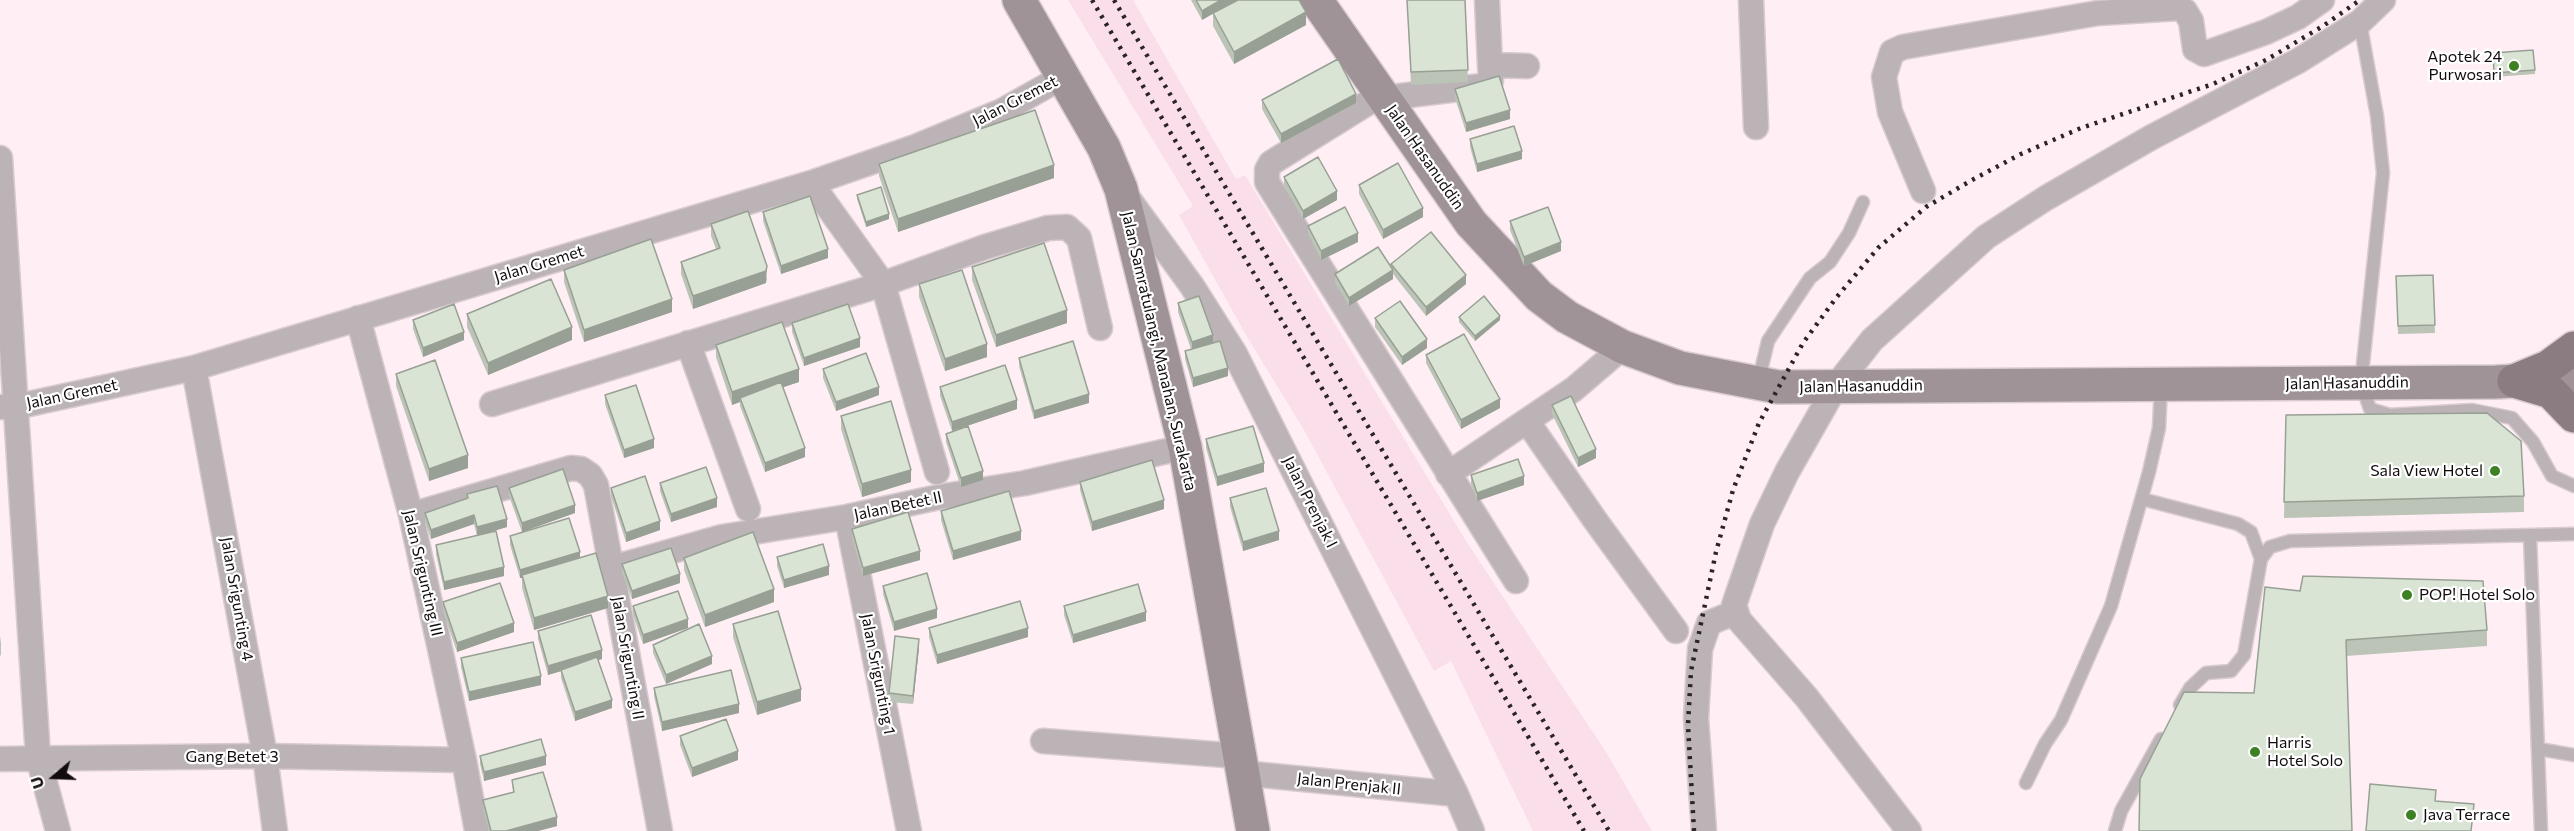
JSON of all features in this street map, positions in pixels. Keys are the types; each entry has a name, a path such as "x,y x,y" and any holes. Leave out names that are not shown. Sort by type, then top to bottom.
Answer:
{"main road":[{"name":"Jalan Samratulangi, Manahan, Surakarta","path":"1019,0 1104,148 1121,189 1185,447 1252,831"},
{"name":"Jalan Hasanuddin","path":"1316,0 1471,223 1539,296 1567,317 1623,347 1680,368 1778,387 2361,383 2574,378"},
{"path":"2514,381 2548,368 2574,348"},
{"path":"2514,381 2551,392 2574,416"}],"street":[{"path":"1487,0 1491,80 1482,86 1383,96 1272,163 1266,176 1516,581"},
{"path":"1751,0 1756,127"},
{"path":"1923,191 1890,112 1884,77 1892,52 1909,46 2097,6 2182,9 2191,21 2194,48 2204,54 2266,32 2298,17 2322,0"},
{"path":"1909,831 1807,698 1739,620 1736,612 1735,601 1762,524 1787,472 1836,387 1872,340 1986,237 2046,198 2152,137 2298,61 2360,22 2383,0"},
{"path":"1490,65 1527,66"},
{"name":"Jalan Gremet","path":"7,407 194,368 811,183 915,147 1002,111 1064,76"},
{"path":"0,158 7,407 38,757 58,831"},
{"path":"811,183 883,284 937,472"},
{"name":"Jalan Prenjak I","path":"1121,189 1192,286 1235,354 1472,831"},
{"path":"492,404 883,284 985,247 1048,228 1067,226 1079,238 1100,328"},
{"name":"Jalan Srigunting III","path":"358,318 411,515 477,831"},
{"path":"688,343 748,509"},
{"path":"1448,474 1574,389 1623,347"},
{"name":"Jalan Srigunting 4","path":"194,368 265,756 275,831"},
{"path":"1527,421 1594,520 1676,631"},
{"name":"Jalan Betet II","path":"612,568 722,537 847,517 939,497 1026,483 1185,447"},
{"name":"Jalan Srigunting II","path":"411,515 571,468 581,469 597,485 660,831"},
{"name":"Jalan Srigunting 1","path":"847,517 909,831"},
{"path":"1704,831 1696,718 1700,649 1709,624 1736,612"},
{"name":"Jalan Prenjak II","path":"1043,741 1240,764 1456,795"},
{"name":"Gang Betet 3","path":"0,759 265,756 464,760"}],"lane":[{"path":"2360,22 2377,116 2383,173 2361,383 2370,409 2390,415 2472,410 2512,418 2533,442 2552,476 2574,486"},
{"path":"1758,384 1768,341 1810,278 1830,262 1849,233 1863,202"},
{"path":"2026,783 2045,744 2061,720 2110,606 2142,500 2158,428 2161,385"},
{"path":"2142,500 2238,524 2251,532 2261,559"},
{"path":"2115,831 2121,811 2190,688 2206,673 2231,671 2244,655 2261,559 2270,547 2290,541 2574,534"},
{"path":"2530,536 2541,831"},
{"path":"2539,749 2574,755"}],"shaded area":[{"path":"1068,0 1133,0 1236,179 1245,175 1466,541 1606,752 1652,831 1533,831 1451,661 1434,671 1304,430 1246,335 1179,215 1193,206"}],"building":[{"path":"1196,0 1221,0 1202,11"},
{"path":"1238,0 1299,0 1306,12 1234,52 1213,13"},
{"path":"1407,0 1465,0 1468,70 1411,72"},
{"name":"Apotek 24 Purwosari","path":"2533,50 2535,70 2494,73 2493,53"},
{"path":"1338,59 1356,94 1281,134 1262,100"},
{"path":"1499,76 1510,110 1466,123 1455,89"},
{"path":"1035,110 1054,165 898,219 879,164"},
{"path":"1514,126 1522,151 1477,164 1470,139"},
{"path":"1318,157 1337,191 1303,211 1284,177"},
{"path":"1398,163 1423,208 1383,230 1359,185"},
{"path":"881,187 889,214 866,222 857,195"},
{"path":"810,196 828,249 781,266 763,212"},
{"path":"1345,207 1358,233 1321,251 1308,226"},
{"path":"1548,207 1561,242 1524,257 1510,221"},
{"path":"748,211 767,266 766,271 693,296 681,262 720,248 711,224"},
{"path":"1431,232 1466,275 1426,307 1391,264"},
{"path":"651,239 672,299 584,330 564,270"},
{"path":"1044,243 1067,310 996,335 972,267"},
{"path":"1378,247 1393,270 1349,298 1335,274"},
{"path":"962,270 987,344 945,359 919,284"},
{"path":"2433,275 2435,325 2398,326 2396,276"},
{"path":"551,279 572,327 488,363 467,314"},
{"path":"1199,296 1213,335 1192,342 1178,303"},
{"path":"1484,296 1500,316 1475,336 1459,317"},
{"path":"1400,301 1427,339 1402,357 1375,318"},
{"path":"454,304 464,332 423,348 413,320"},
{"path":"848,304 860,338 804,358 792,323"},
{"path":"782,322 799,369 732,392 716,345"},
{"path":"1464,334 1500,399 1461,420 1426,355"},
{"path":"1073,341 1089,394 1034,411 1019,358"},
{"path":"1220,341 1228,368 1193,378 1185,351"},
{"path":"866,353 879,387 836,402 823,369"},
{"path":"435,360 468,455 429,469 396,374"},
{"path":"1005,365 1017,400 952,422 940,387"},
{"path":"781,382 805,448 765,463 740,398"},
{"path":"636,385 654,439 624,450 605,395"},
{"path":"1571,396 1596,449 1578,458 1552,405"},
{"path":"891,401 911,470 862,484 841,416"},
{"path":"2487,413 2521,441 2524,496 2284,502 2286,415"},
{"path":"968,426 983,471 961,478 946,434"},
{"path":"1253,426 1264,463 1217,477 1206,439"},
{"path":"1518,459 1524,476 1477,493 1471,475"},
{"path":"1152,460 1164,500 1092,522 1080,482"},
{"path":"706,467 717,498 671,514 660,483"},
{"path":"563,469 575,505 522,523 509,488"},
{"path":"645,476 660,521 626,533 611,488"},
{"path":"497,486 507,519 477,527 474,515 431,530 425,513 468,498 467,494"},
{"path":"1266,488 1279,531 1243,542 1230,498"},
{"path":"1009,491 1021,531 953,551 941,511"},
{"path":"908,512 920,551 863,568 852,529"},
{"path":"569,518 580,552 520,570 510,536"},
{"path":"496,531 504,567 444,582 436,545"},
{"path":"753,532 774,589 705,615 684,558"},
{"path":"823,544 829,566 784,580 777,557"},
{"path":"671,548 680,574 632,591 622,564"},
{"path":"596,553 608,596 534,618 522,575"},
{"path":"927,573 937,609 894,622 883,586"},
{"name":"Harris Hotel Solo","path":"2303,576 2483,581 2487,630 2346,640 2352,831 2139,831 2140,779 2184,692 2254,693 2265,587 2300,591"},
{"path":"500,583 514,623 457,643 443,602"},
{"path":"1138,584 1146,612 1073,635 1064,606"},
{"path":"678,591 688,619 643,635 633,606"},
{"path":"1020,601 1028,628 937,655 929,628"},
{"path":"778,611 801,689 757,702 733,624"},
{"path":"591,615 602,650 548,666 538,631"},
{"path":"699,624 712,656 666,675 653,645"},
{"path":"895,636 919,639 913,696 889,693"},
{"path":"533,642 541,676 469,692 461,658"},
{"path":"597,657 612,700 575,712 561,670"},
{"path":"731,670 739,704 662,722 654,688"},
{"path":"726,719 738,751 692,768 680,736"},
{"path":"541,739 546,756 484,772 480,756"},
{"path":"543,772 557,817 506,831 491,831 483,800 514,792 512,780"},
{"name":"Java Terrace","path":"2370,784 2436,790 2435,801 2474,804 2471,831 2366,831"}],"railway":[{"path":"1092,0 1584,831"},
{"path":"1114,0 1609,831"},
{"path":"1694,831 1688,725 1691,671 1716,552 1733,490 1759,423 1803,343 1836,298 1878,248 1926,207 1972,180 2021,154 2081,128 2213,84 2266,60 2323,26 2360,0"}],"place":[{"name":"Apotek 24 Purwosari","path":"2514,66"},
{"name":"Sala View Hotel","path":"2495,471"},
{"name":"POP! Hotel Solo","path":"2407,595"},
{"name":"Harris Hotel Solo","path":"2255,752"},
{"name":"Java Terrace","path":"2411,815"}]}
